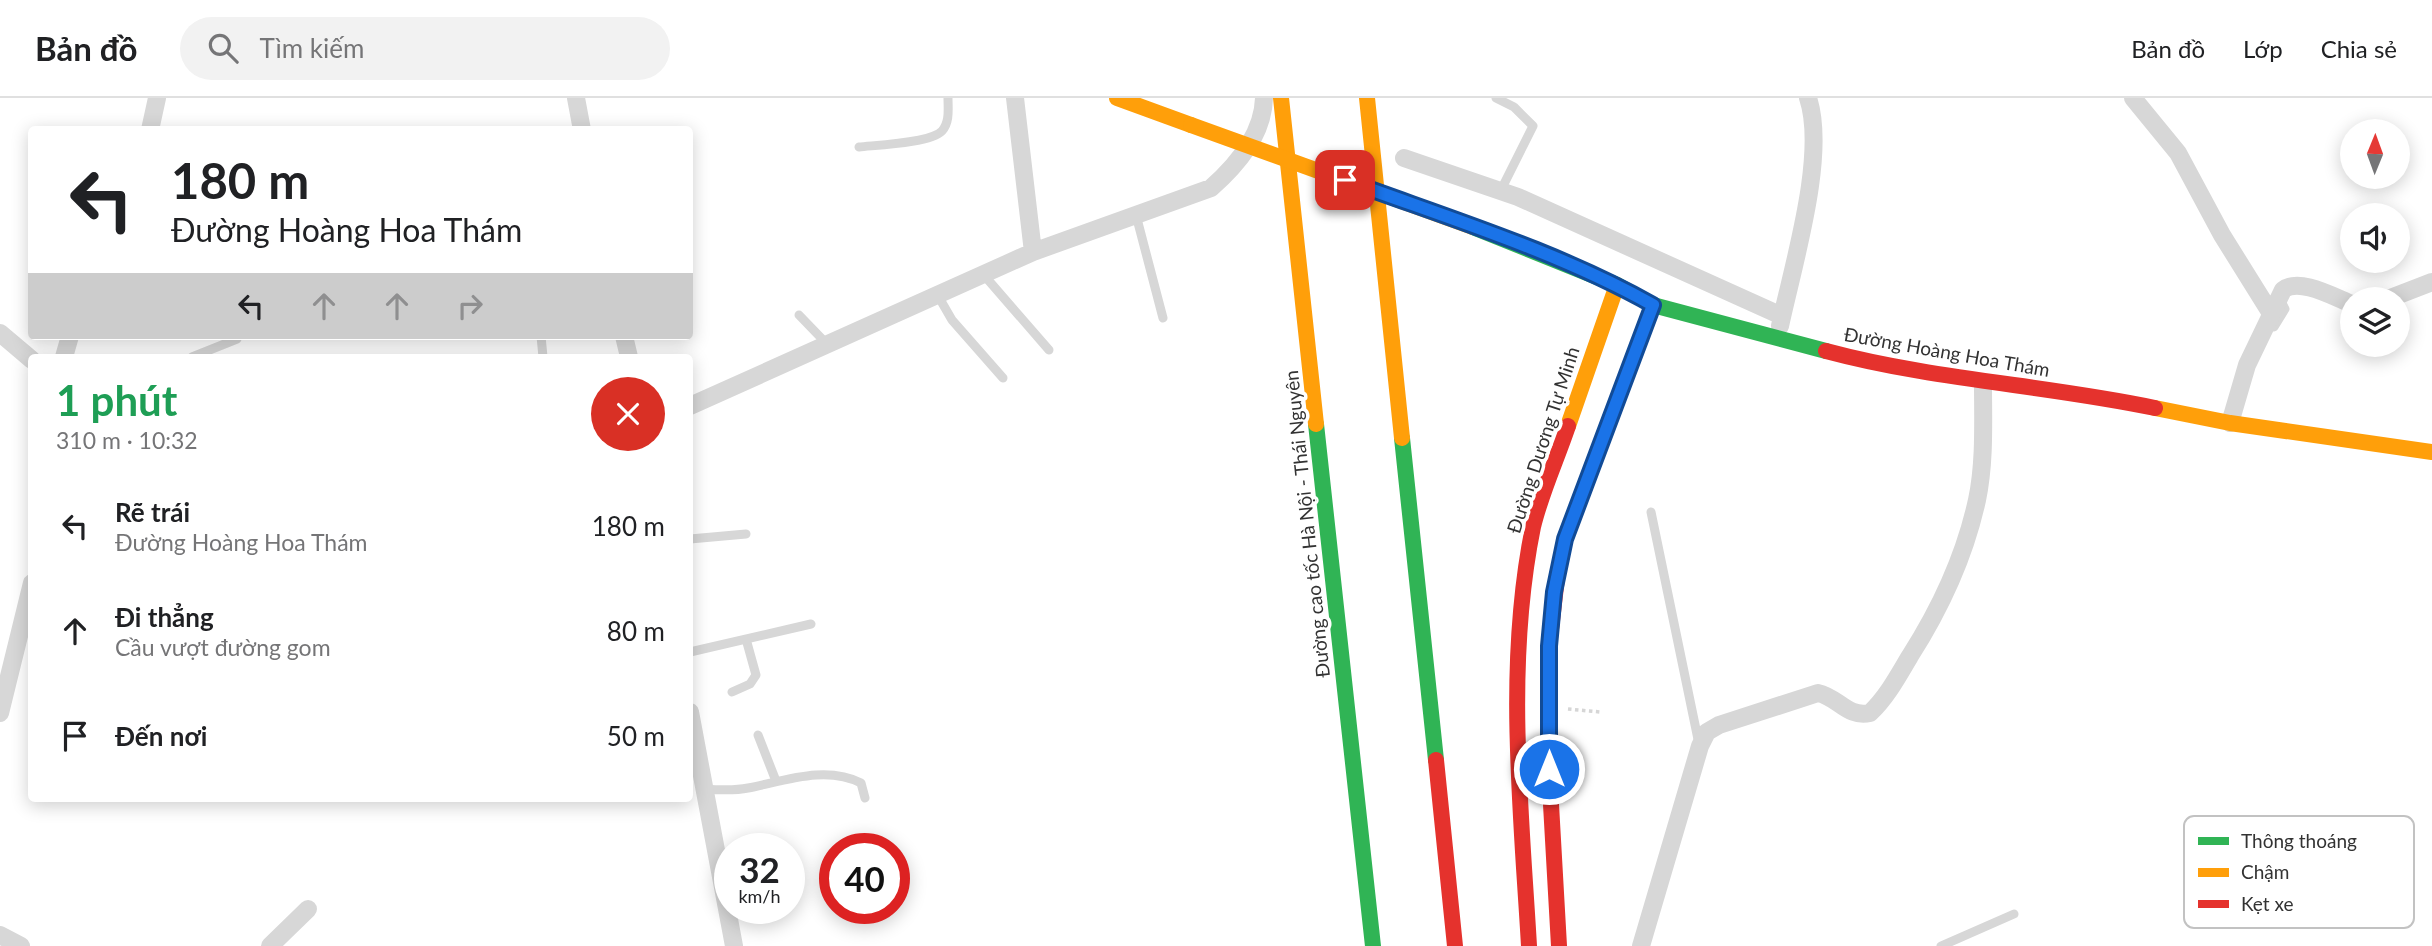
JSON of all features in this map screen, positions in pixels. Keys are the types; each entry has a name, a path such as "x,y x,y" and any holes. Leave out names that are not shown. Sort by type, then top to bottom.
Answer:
{"main road":[{"name":"Đường Hoàng Hoa Thám","path":"1117,98 1473,227 1617,285 1653,305 1777,340 1874,364 1983,383 2104,397 2230,423 2432,452"},
{"name":"Đường cao tốc Hà Nội - Thái Nguyên","path":"1282,98 1373,946"},
{"path":"1367,98 1455,946"},
{"name":"Đường Dương Tự Minh","path":"1529,946 1518,768 1519,639 1523,587 1534,524 1617,285"},
{"path":"1559,946 1549,769 1550,632 1565,539 1653,305"}],"street":[{"path":"151,126 157,98"},
{"path":"576,98 581,126"},
{"path":"1015,98 1033,252"},
{"path":"693,405 826,342 1033,252 1211,188 1233,169 1256,129 1264,98"},
{"path":"1777,340 1816,154 1813,114 1808,98"},
{"path":"2133,98 2178,153 2222,235 2274,304"},
{"path":"1404,158 1501,190 1783,316"},
{"path":"2410,290 2432,282"},
{"path":"2230,423 2247,365 2274,304 2292,285 2340,300"},
{"path":"0,333 28,357"},
{"path":"1641,946 1700,746 1707,732 1719,724 1807,695 1827,695 1852,713 1860,715 1876,707 1916,647 1961,555 1977,498 1983,444 1983,383"},
{"path":"0,712 28,609"},
{"path":"693,728 734,946"},
{"path":"270,946 308,909"},
{"path":"0,935 21,946"}],"lane":[{"path":"859,148 929,138 942,131 948,118 948,98"},
{"path":"1496,98 1514,107 1533,125 1501,190"},
{"path":"1136,215 1163,318"},
{"path":"983,274 1049,351"},
{"path":"937,294 951,320 1003,378"},
{"path":"2270,334 2285,309 2274,304"},
{"path":"799,315 826,342"},
{"path":"200,354 234,340"},
{"path":"1651,512 1700,746"},
{"path":"693,540 747,534"},
{"path":"693,651 811,624"},
{"path":"732,692 750,684 756,675 746,639"},
{"path":"758,735 776,781"},
{"path":"704,789 745,789 819,775 854,779 865,787 865,798"},
{"path":"1941,946 2014,914"}],"path":[{"path":"1549,706 1600,712"}],"traffic: fast":[{"path":"1473,227 1617,285 1653,305 1826,351"},
{"path":"1316,424 1373,946"},
{"path":"1402,438 1436,760"}],"traffic: slow":[{"path":"1117,98 1191,125"},
{"path":"1281,98 1316,424"},
{"path":"1367,98 1402,438"},
{"path":"1191,125 1473,227"},
{"path":"1568,426 1617,285"},
{"path":"1557,578 1565,539 1653,305"},
{"path":"2155,408 2230,423 2432,452"}],"traffic: jam":[{"path":"1826,351 1908,369 2155,408"},
{"path":"1529,946 1519,789 1519,631 1524,579 1536,514 1568,426"},
{"path":"1557,578 1549,646 1549,769 1559,946"},
{"path":"1436,760 1455,946"}],"route":[{"path":"1345,180 1473,227 1617,285 1653,305 1565,539 1554,592 1549,646 1549,769"}]}
